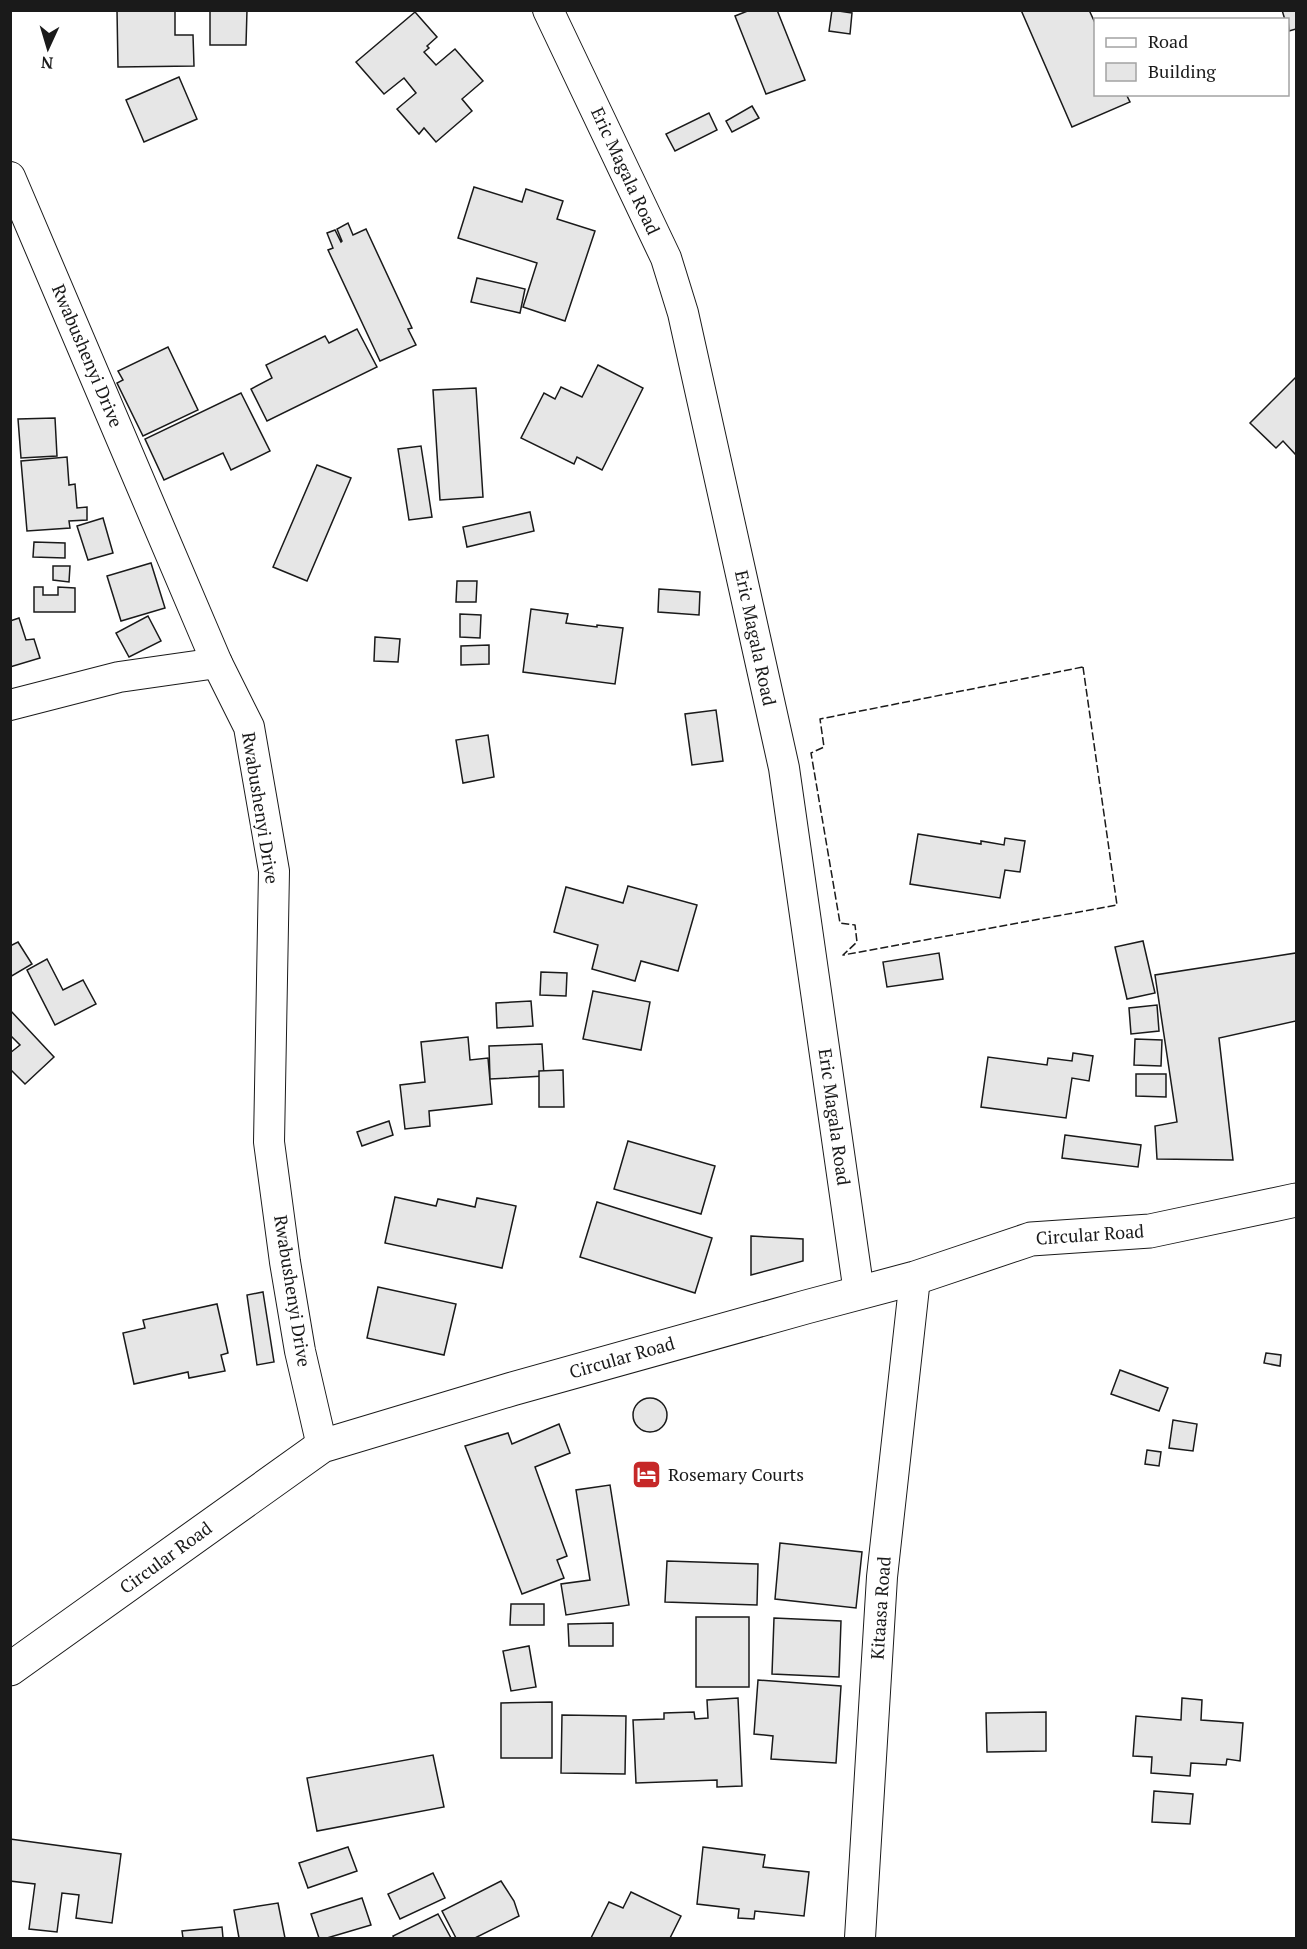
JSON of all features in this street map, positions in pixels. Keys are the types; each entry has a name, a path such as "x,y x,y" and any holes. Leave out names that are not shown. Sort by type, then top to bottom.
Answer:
{"street":[{"name":"Eric Magala Road","path":"548,10 666,258 683,313 784,768 859,1293"},
{"name":"Rwabushenyi Drive","path":"10,177 216,663 249,727 274,871 269,1143 298,1340 322,1446"},
{"path":"10,705 118,677 216,663"},
{"name":"Circular Road","path":"10,1669 322,1446 512,1389 915,1278 1031,1239 1150,1231 1296,1200"},
{"name":"Kitaasa Road","path":"860,1938 882,1577 915,1278"}],"building":[{"path":"117,10 175,10 175,35 193,35 194,66 118,67"},
{"path":"210,10 247,10 246,45 210,45"},
{"path":"750,10 777,10 805,80 766,94 735,16"},
{"path":"832,10 852,13 850,34 829,31"},
{"path":"1021,10 1089,10 1094,21 1094,96 1127,96 1130,102 1072,127"},
{"path":"1282,10 1296,10 1296,29 1289,31 1289,18 1284,18"},
{"path":"415,12 437,37 424,52 436,65 455,49 483,81 462,99 472,111 436,142 424,128 419,134 397,109 416,93 404,78 384,94 356,62"},
{"path":"179,77 197,119 144,142 126,100"},
{"path":"752,106 759,118 732,132 726,121"},
{"path":"709,113 717,130 675,151 666,134"},
{"path":"474,187 522,202 526,189 563,201 557,219 595,231 565,321 523,307 537,263 458,238"},
{"path":"348,223 353,235 366,229 412,328 408,329 416,345 380,361 328,250 333,248 327,233 335,230 341,242 337,229"},
{"path":"477,278 525,289 520,313 471,302"},
{"path":"357,329 377,367 267,421 251,389 272,378 266,365 325,336 329,343"},
{"path":"168,347 198,410 143,436 117,383 123,380 118,371"},
{"path":"598,365 643,388 602,470 577,457 574,464 521,438 544,393 555,399 561,387 582,397"},
{"path":"1296,377 1296,455 1283,441 1276,448 1250,423"},
{"path":"476,388 483,497 440,500 433,390"},
{"path":"241,393 270,451 231,470 223,453 164,480 145,439"},
{"path":"55,418 57,456 21,458 18,419"},
{"path":"421,446 432,517 409,520 398,449"},
{"path":"67,457 69,485 75,484 77,508 87,507 87,520 69,521 70,528 27,531 21,461"},
{"path":"317,465 351,478 307,581 273,567"},
{"path":"530,512 534,531 467,547 463,527"},
{"path":"103,518 113,553 88,560 77,526"},
{"path":"34,542 65,543 65,558 33,557"},
{"path":"151,563 165,608 121,621 107,576"},
{"path":"53,566 70,566 69,582 53,580"},
{"path":"457,581 477,581 476,602 456,602"},
{"path":"34,587 43,587 43,595 58,595 58,587 75,588 75,612 34,612"},
{"path":"659,589 700,592 699,615 658,612"},
{"path":"531,609 568,614 566,623 623,628 615,684 523,672"},
{"path":"460,614 481,615 480,638 460,637"},
{"path":"148,616 161,641 129,657 116,633"},
{"path":"19,618 26,640 34,639 40,658 10,667 10,621"},
{"path":"375,637 400,639 398,662 374,661"},
{"path":"489,645 489,664 461,665 461,646"},
{"path":"716,710 723,761 692,765 685,714"},
{"path":"488,735 494,777 463,783 456,740"},
{"path":"918,834 981,844 981,841 1004,845 1005,838 1025,841 1020,872 1005,870 1000,898 910,884"},
{"path":"628,886 697,905 678,971 641,961 635,981 592,969 598,945 554,932 566,887 623,903"},
{"path":"1143,941 1155,993 1127,999 1115,947"},
{"path":"18,942 32,964 10,977 10,946"},
{"path":"939,953 943,979 887,987 883,962"},
{"path":"1296,953 1296,1021 1219,1038 1233,1160 1157,1159 1155,1126 1177,1122 1155,975"},
{"path":"47,959 63,990 83,980 96,1004 55,1025 27,970"},
{"path":"541,972 567,973 566,996 540,995"},
{"path":"593,991 650,1002 641,1050 583,1039"},
{"path":"531,1001 533,1026 497,1028 496,1003"},
{"path":"1157,1005 1159,1031 1131,1034 1129,1008"},
{"path":"10,1010 54,1057 25,1084 10,1069 10,1053 20,1045 10,1035"},
{"path":"468,1037 470,1060 488,1058 492,1104 429,1111 430,1126 405,1129 400,1085 425,1082 421,1042"},
{"path":"1135,1039 1162,1040 1161,1066 1134,1065"},
{"path":"542,1044 544,1076 490,1079 489,1046"},
{"path":"1073,1053 1093,1056 1089,1081 1072,1078 1066,1118 981,1107 988,1057 1047,1065 1048,1058 1072,1061"},
{"path":"563,1070 564,1107 539,1107 539,1071"},
{"path":"1136,1074 1166,1074 1166,1097 1136,1096"},
{"path":"389,1121 393,1135 362,1146 357,1132"},
{"path":"1065,1135 1141,1145 1138,1167 1062,1158"},
{"path":"628,1141 715,1166 701,1214 614,1189"},
{"path":"395,1197 436,1206 438,1199 475,1207 477,1198 516,1206 502,1268 385,1243"},
{"path":"597,1202 712,1238 695,1293 580,1257"},
{"path":"751,1236 803,1239 803,1261 751,1275"},
{"path":"378,1287 456,1304 444,1355 367,1338"},
{"path":"263,1292 274,1362 257,1365 247,1295"},
{"path":"217,1304 228,1353 221,1355 225,1371 189,1378 188,1372 134,1384 123,1333 145,1328 143,1320"},
{"path":"1266,1353 1281,1355 1280,1366 1264,1363"},
{"path":"1120,1370 1168,1388 1159,1411 1111,1394"},
{"path":"650,1398 662,1403 667,1415 662,1427 650,1432 638,1427 633,1415 638,1403"},
{"path":"1173,1420 1197,1424 1193,1451 1169,1448"},
{"path":"559,1424 570,1453 535,1467 567,1556 557,1560 564,1578 522,1594 465,1446 508,1433 512,1444"},
{"path":"1147,1450 1161,1452 1159,1466 1145,1464"},
{"path":"610,1485 629,1605 566,1615 561,1584 590,1580 576,1490"},
{"path":"780,1543 862,1552 856,1608 775,1599"},
{"path":"667,1561 758,1564 757,1605 665,1602"},
{"path":"511,1604 544,1604 544,1625 510,1625"},
{"path":"696,1617 749,1617 749,1687 696,1687"},
{"path":"774,1618 841,1621 839,1677 772,1674"},
{"path":"613,1623 613,1646 569,1646 568,1624"},
{"path":"529,1646 536,1687 511,1691 503,1651"},
{"path":"758,1680 841,1686 836,1763 771,1759 773,1736 754,1734"},
{"path":"738,1698 742,1786 717,1787 717,1780 636,1783 633,1720 664,1719 664,1713 694,1712 695,1719 708,1718 707,1700"},
{"path":"1182,1698 1202,1700 1201,1720 1243,1723 1240,1761 1227,1759 1226,1765 1191,1763 1190,1776 1151,1773 1152,1757 1133,1756 1136,1716 1181,1720"},
{"path":"552,1702 552,1758 501,1758 501,1703"},
{"path":"1046,1712 1046,1751 987,1752 986,1713"},
{"path":"562,1715 626,1716 625,1774 561,1773"},
{"path":"433,1755 444,1807 317,1831 307,1778"},
{"path":"1154,1791 1193,1794 1190,1824 1152,1822"},
{"path":"10,1839 121,1854 112,1923 76,1918 79,1895 62,1893 57,1932 29,1929 35,1884 10,1881"},
{"path":"348,1847 357,1871 308,1888 299,1863"},
{"path":"703,1847 765,1855 763,1867 809,1872 804,1916 755,1911 754,1919 738,1918 739,1909 697,1904"},
{"path":"433,1873 445,1898 400,1919 388,1894"},
{"path":"501,1881 514,1901 519,1916 475,1938 456,1938 442,1911"},
{"path":"631,1892 681,1916 670,1938 591,1938 609,1902 623,1908"},
{"path":"362,1898 371,1925 327,1938 319,1938 311,1914"},
{"path":"278,1903 285,1938 239,1938 234,1910"},
{"path":"438,1914 451,1938 394,1938 393,1936"},
{"path":"222,1927 223,1938 183,1938 182,1931"}],"fence":[{"path":"1083,667 1117,905 843,955 857,942 855,925 840,923 811,753 824,747 820,719 1083,667"}],"place":[{"name":"Rosemary Courts","path":"647,1475"}]}
